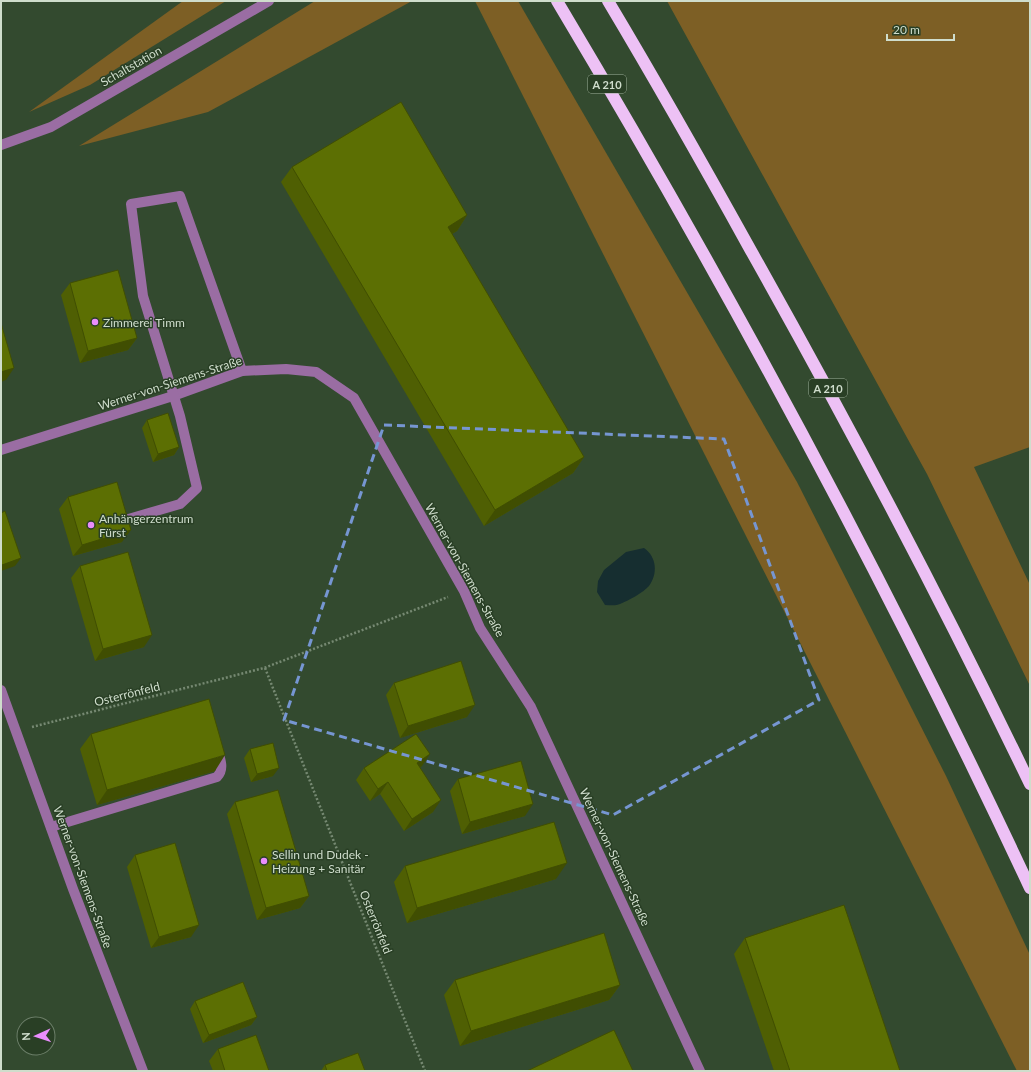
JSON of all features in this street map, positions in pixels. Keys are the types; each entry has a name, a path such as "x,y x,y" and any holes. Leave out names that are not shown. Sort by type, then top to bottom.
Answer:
{"highway":[{"name":"A 210","path":"557,1 656,167 775,381 876,572 975,771 1030,888"},
{"name":"A 210","path":"608,1 660,89 821,376 916,555 1030,784"}],"street":[{"name":"Schaltstation","path":"1,145 51,127 269,1"},
{"path":"124,520 180,504 198,488 180,416 172,396 143,296 131,204 180,196 242,371"},
{"name":"Werner-von-Siemens-Straße","path":"1,450 172,396 242,371 286,369 316,372 354,398 464,591 480,628 531,707 700,1071"},
{"name":"Werner-von-Siemens-Straße","path":"1,690 73,889 143,1071"},
{"path":"51,827 218,777 222,768 214,736"}],"path":[{"name":"Osterrönfeld","path":"16,731 264,668 464,591"},
{"name":"Osterrönfeld","path":"264,668 425,1071"}],"highlighted area":[{"path":"384,425 724,439 819,700 613,815 284,720"}],"shaded area":[{"path":"183,1 226,1 90,85 29,112"},
{"path":"315,1 412,1 208,112 79,146"},
{"path":"475,1 518,1 797,482 946,776 1030,955 1030,1071 1017,1071"},
{"path":"667,1 1030,1 1030,447 974,467 1030,585 1030,686 927,474"}],"water":[{"path":"644,548 652,556 655,566 654,576 649,586 640,594 623,603 617,605 605,605 597,592 598,581 604,570 626,552"}],"building":[{"path":"401,102 467,215 448,227 584,457 495,510 292,167"},
{"name":"Zimmerei Timm","path":"118,270 137,338 88,351 70,283"},
{"path":"1,323 14,368 1,372"},
{"path":"168,413 179,447 158,454 147,420"},
{"name":"Anhängerzentrum Fürst","path":"117,482 131,530 82,545 68,497"},
{"path":"5,511 21,558 2,565 1,513"},
{"path":"128,552 152,635 103,649 80,566"},
{"path":"461,661 475,705 408,726 394,683"},
{"path":"209,699 225,755 107,790 91,734"},
{"path":"416,734 430,754 417,763 441,800 412,819 388,782 378,789 364,768"},
{"path":"273,743 279,768 257,774 250,749"},
{"path":"521,761 533,804 470,822 458,779"},
{"name":"Sellin und Dudek - Heizung + Sanitär","path":"278,790 309,896 266,908 235,802"},
{"path":"554,822 567,863 417,908 405,866"},
{"path":"175,843 199,925 159,937 135,855"},
{"path":"844,905 900,1071 790,1071 745,938"},
{"path":"604,933 620,985 471,1031 455,980"},
{"path":"243,982 257,1017 209,1035 195,1001"},
{"path":"614,1030 633,1071 527,1071"},
{"path":"256,1035 269,1071 225,1071 218,1049"},
{"path":"358,1053 365,1071 327,1071 325,1065"}],"place":[{"name":"Zimmerei Timm","path":"95,322"},
{"name":"Anhängerzentrum Fürst","path":"91,525"},
{"name":"Sellin und Dudek - Heizung + Sanitär","path":"264,861"}]}
